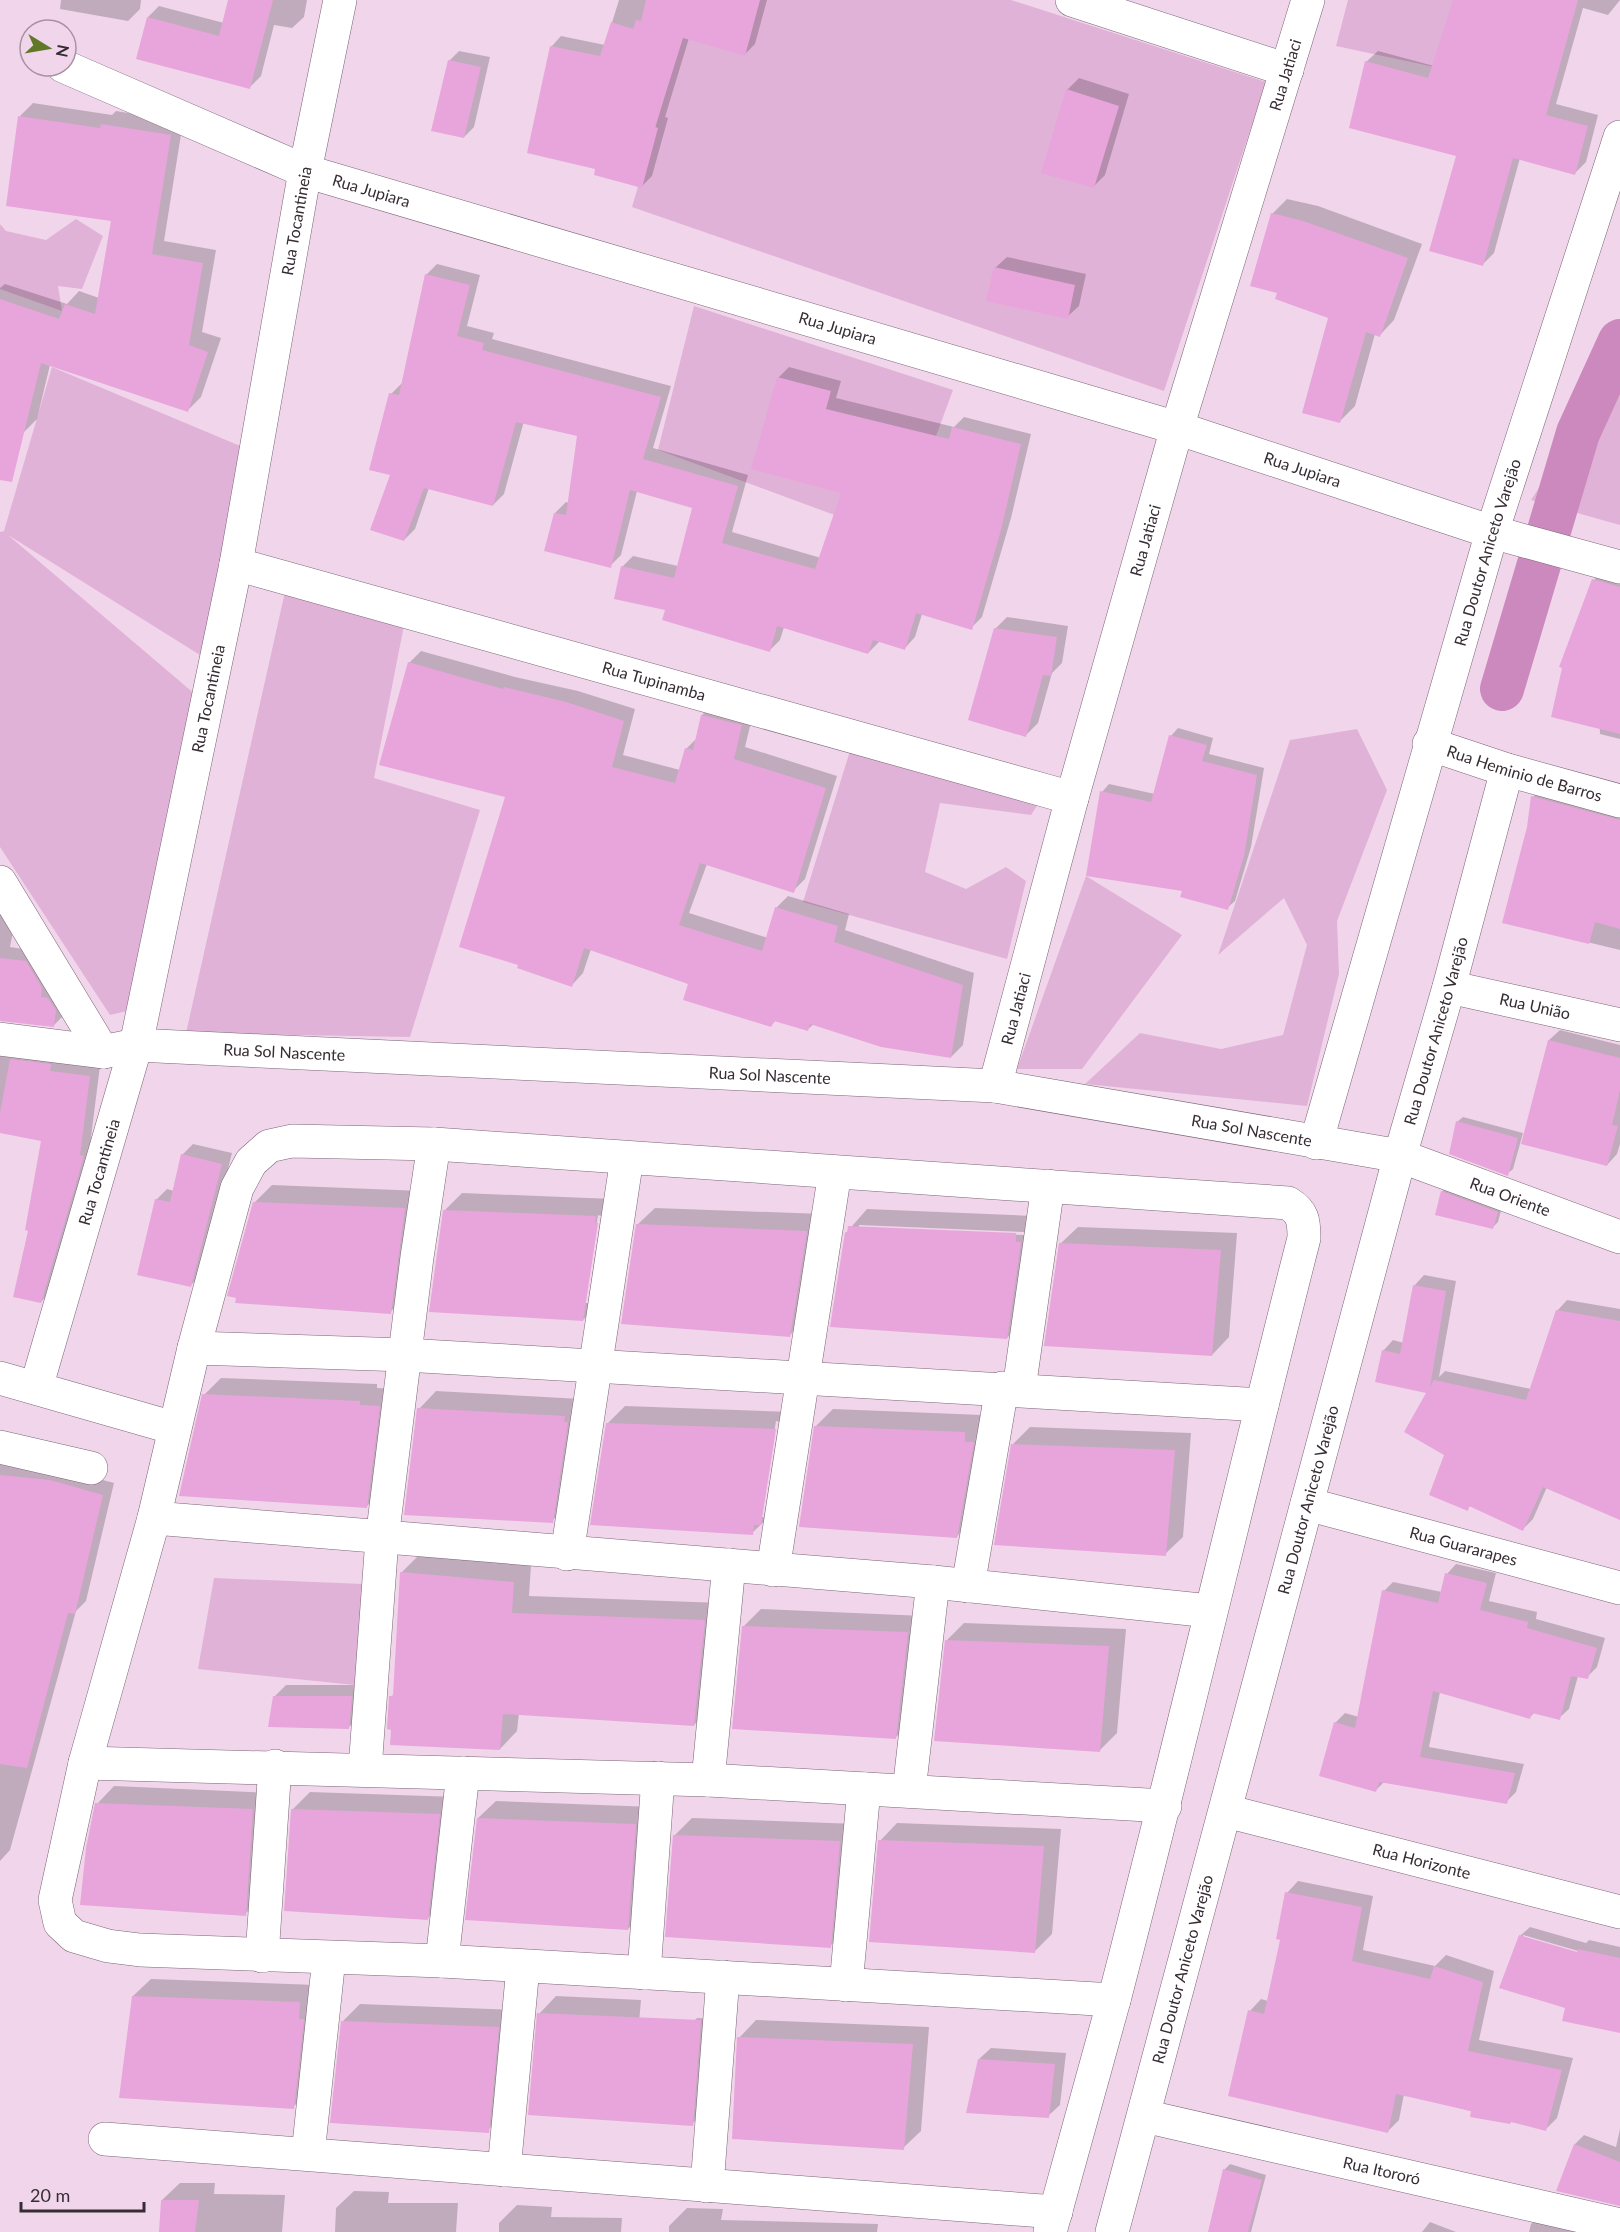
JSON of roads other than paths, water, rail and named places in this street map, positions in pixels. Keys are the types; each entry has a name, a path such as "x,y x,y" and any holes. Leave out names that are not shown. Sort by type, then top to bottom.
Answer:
{"street":[{"name":"Rua Tocantineia","path":"36,1388 135,1045 236,564 305,171 340,0"},
{"path":"1072,0 1287,70"},
{"name":"Rua Jatiaci","path":"995,1086 1072,798 1177,428 1308,0"},
{"name":"Rua Jupiara","path":"78,73 305,171 1177,428 1492,532 1620,567"},
{"name":"Rua Doutor Aniceto Varejão","path":"1327,1144 1440,748 1492,532 1620,137"},
{"name":"Rua Tupinamba","path":"236,564 1072,798"},
{"name":"Rua Heminio de Barros","path":"1440,748 1620,801"},
{"name":"Rua Doutor Aniceto Varejão","path":"1112,2232 1307,1504 1392,1155 1449,987 1499,767"},
{"path":"0,882 103,1052"},
{"name":"Rua União","path":"1449,987 1620,1025"},
{"name":"Rua Sol Nascente","path":"0,1039 103,1052 135,1045 995,1086 1392,1155"},
{"path":"105,2139 707,2186 1053,2222 1114,2000 1165,1806 1210,1611 1304,1238 1304,1220 1298,1209 1288,1203 434,1144 292,1141 269,1146 251,1162 237,1188 194,1348 154,1518 85,1763 55,1900 60,1923 74,1936 108,1946 140,1950 442,1961 1114,2000"},
{"path":"365,1769 382,1539 434,1144"},
{"name":"Rua Oriente","path":"1392,1155 1620,1238"},
{"path":"567,1554 627,1158"},
{"path":"772,1570 835,1172"},
{"path":"968,1586 1010,1389 1048,1186"},
{"path":"194,1348 405,1355 1262,1405"},
{"path":"0,1380 36,1388 130,1418 174,1428"},
{"path":"0,1447 91,1468"},
{"name":"Rua Guararapes","path":"1307,1504 1620,1588"},
{"path":"154,1518 382,1539 933,1582 1210,1611"},
{"path":"708,1780 729,1565"},
{"path":"909,1791 933,1582"},
{"path":"85,1763 275,1766 658,1778 1165,1806"},
{"path":"262,1956 275,1766"},
{"path":"442,1961 463,1773"},
{"path":"645,1972 658,1778"},
{"path":"846,1985 864,1789"},
{"name":"Rua Horizonte","path":"1226,1811 1620,1912"},
{"path":"308,2154 329,1958"},
{"path":"504,2170 523,1967"},
{"path":"707,2186 723,1977"},
{"name":"Rua Itororó","path":"1144,2116 1620,2225"}],"waterway":[{"path":"1502,689 1578,433 1620,341"}]}
